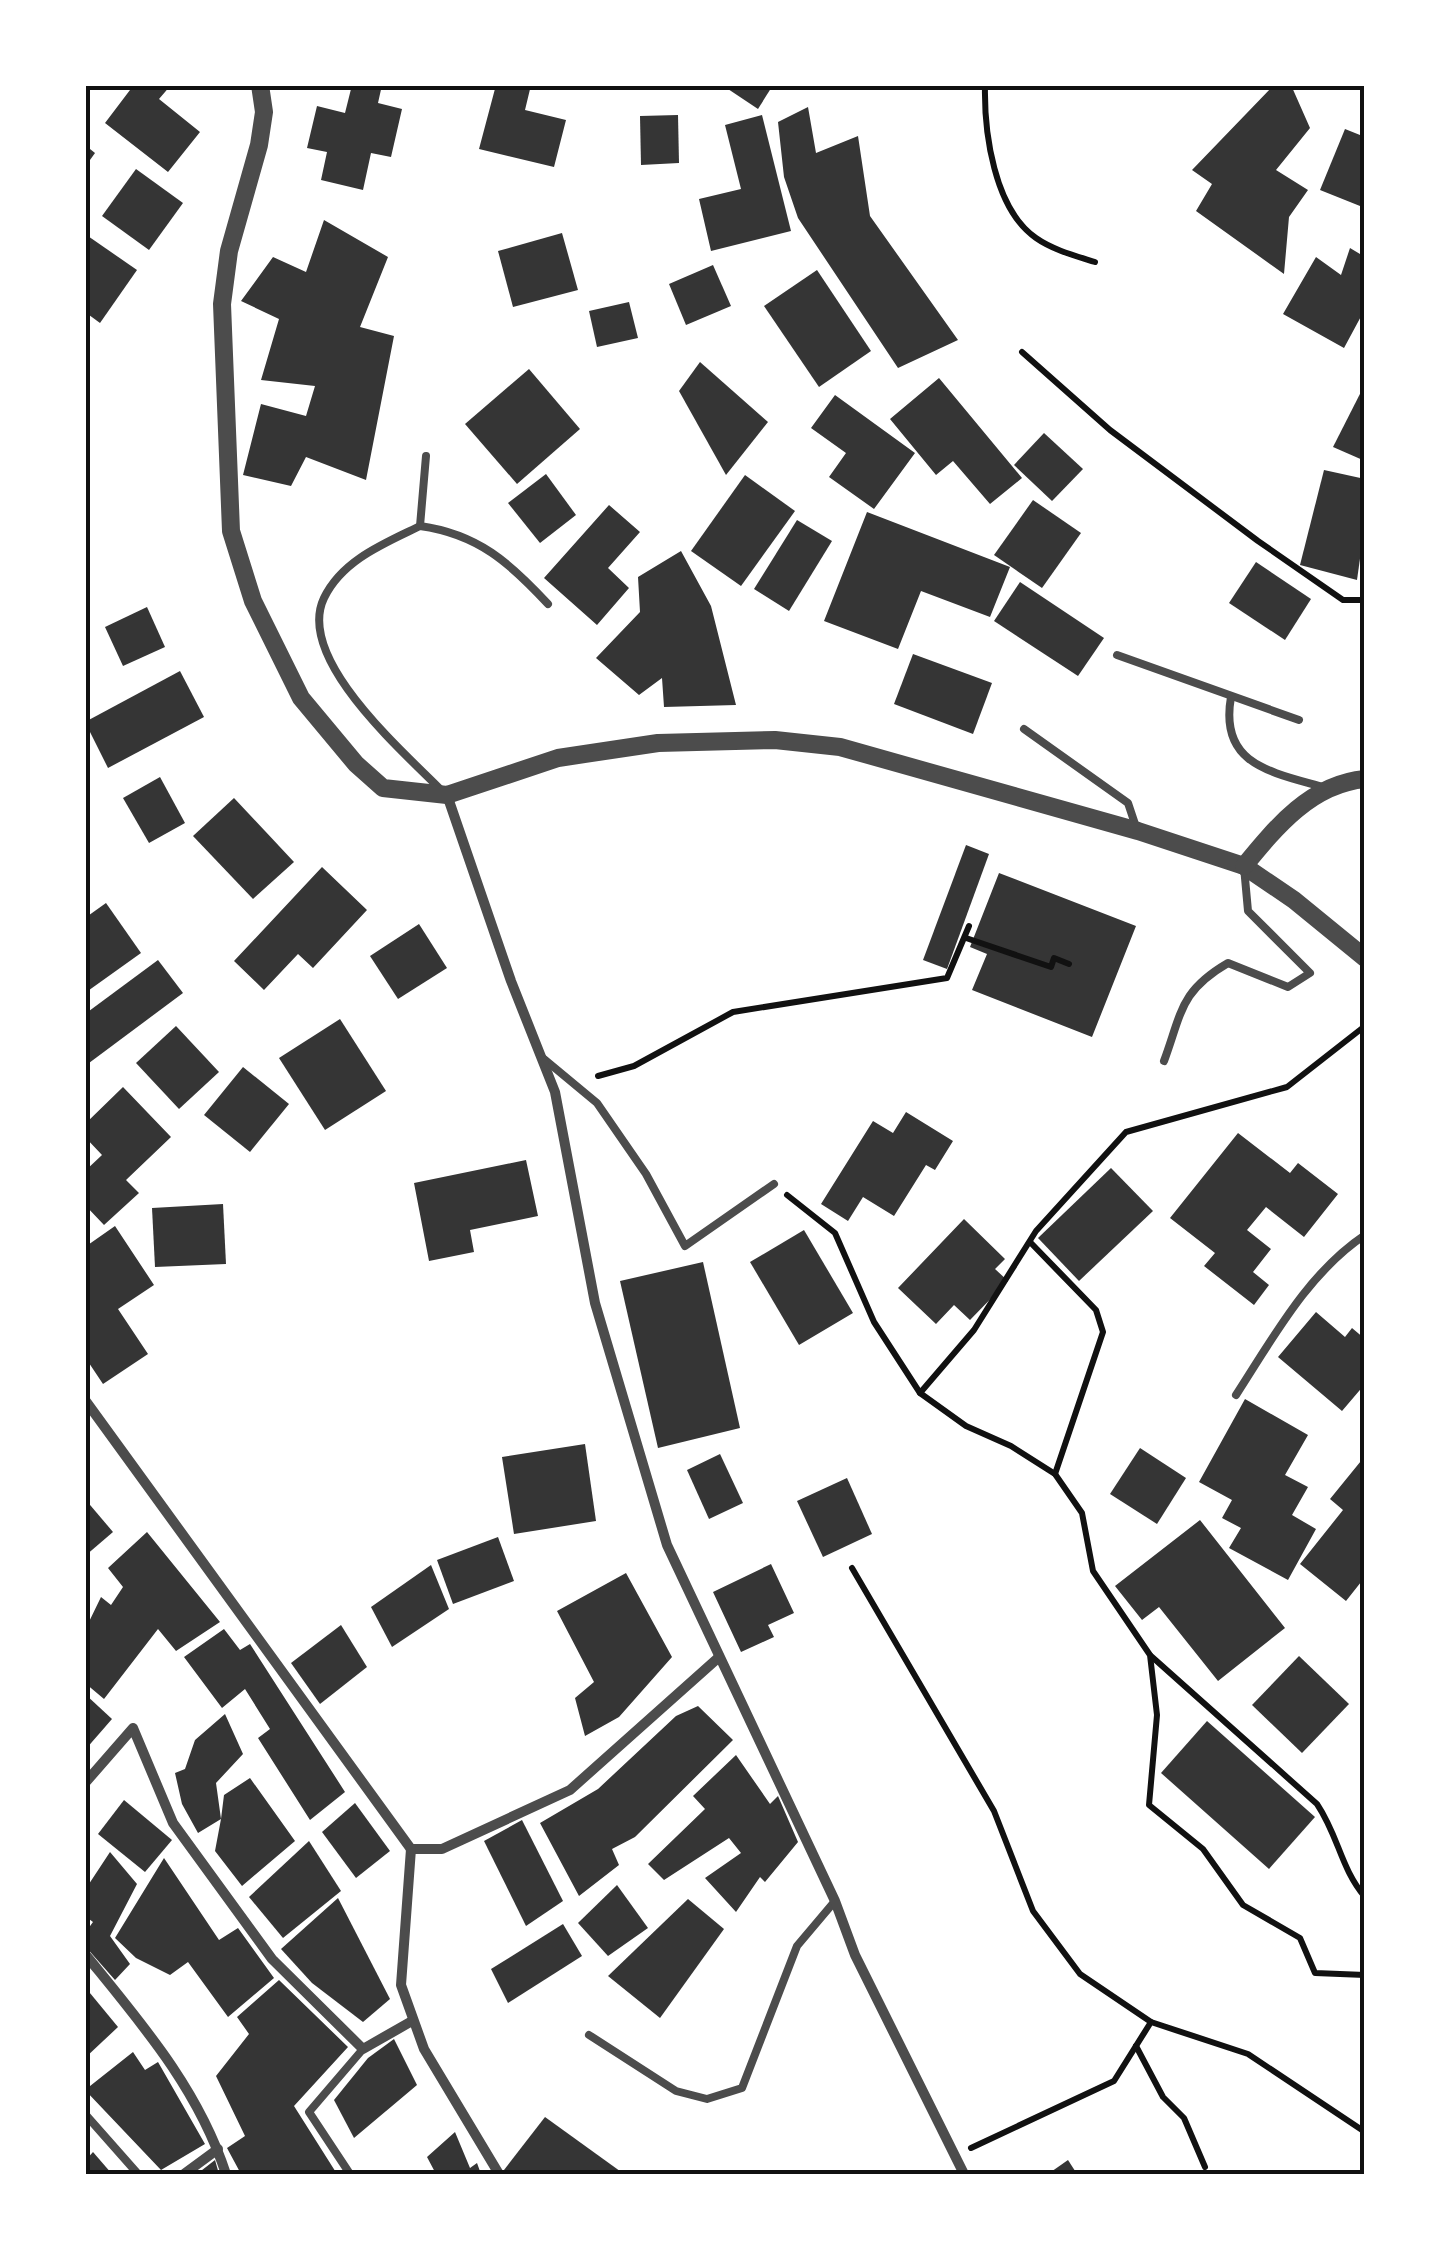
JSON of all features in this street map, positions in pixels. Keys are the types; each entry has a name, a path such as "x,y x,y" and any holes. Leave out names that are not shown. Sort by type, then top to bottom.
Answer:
{"street":[{"path":"260,85 264,112 259,145 228,251 222,304 231,531 253,600 279,658 324,728 383,788 447,796 558,758 658,744 775,740 840,747 1138,831 1244,866 1294,900 1365,958"},
{"path":"1244,866 1276,827 1325,788 1365,778"},
{"path":"447,796 555,1092 595,1303 667,1545 835,1901 856,1956 952,2157 964,2174"},
{"path":"85,1400 411,1849 401,1985 412,2020 499,2174"},
{"path":"411,1849 442,1849 570,1790 718,1658"},
{"path":"85,1783 133,1728 174,1823 272,1960 363,2049 412,2020"},
{"path":"85,1954 169,2057 218,2149 226,2174"},
{"path":"184,2174 218,2149"}],"lane":[{"path":"420,526 426,456"},
{"path":"447,796 376,724 337,674 318,631 323,598 367,552 420,526 469,538 508,560 548,604"},
{"path":"1117,656 1299,720"},
{"path":"1231,697 1226,724 1235,747 1272,772 1325,788"},
{"path":"1024,729 1128,804 1138,831"},
{"path":"1164,1062 1189,992 1203,978 1228,963 1288,987 1310,973 1248,911 1244,866"},
{"path":"542,1057 597,1104 646,1174 685,1246 774,1184"},
{"path":"1236,1395 1336,1254 1365,1235"},
{"path":"589,2034 676,2091 707,2099 742,2088 797,1946 835,1901"},
{"path":"350,2174 310,2112 363,2049"},
{"path":"85,2114 138,2174"}],"path":[{"path":"985,85 984,124 1009,206 1035,238 1095,262"},
{"path":"1022,352 1110,430 1258,541 1342,600 1365,600"},
{"path":"572,1083 634,1066 733,1012 947,978 969,926"},
{"path":"966,938 1051,967 1054,958 1069,964"},
{"path":"920,1393 974,1330 1030,1242 1100,1156 1126,1132 1288,1088 1365,1026"},
{"path":"774,1184 835,1233 874,1322 920,1393 966,1426 1012,1446 1055,1474 1082,1512 1094,1571 1150,1655 1317,1804 1336,1832 1346,1875 1365,1897"},
{"path":"1030,1242 1096,1310 1103,1332 1055,1474"},
{"path":"852,1568 994,1811 1034,1911 1080,1974 1151,2022 1248,2054 1365,2132"},
{"path":"1150,1655 1158,1715 1149,1806 1203,1848 1243,1905 1300,1938 1315,1973 1365,1975"},
{"path":"952,2157 1114,2081 1151,2022"},
{"path":"1136,2046 1163,2097 1184,2118 1206,2167"}],"building":[{"path":"124,85 171,85 159,99 200,132 168,172 105,123 130,90"},
{"path":"352,85 382,85 378,103 402,109 391,157 371,153 363,190 321,180 327,152 307,148 317,106 345,113"},
{"path":"496,85 531,85 525,110 566,120 554,167 479,149"},
{"path":"722,85 773,85 758,109"},
{"path":"1274,85 1291,85 1310,128 1276,170 1308,190 1289,217 1284,274 1196,211 1212,184 1192,170"},
{"path":"808,107 816,153 858,136 870,216 958,340 898,368 798,218 784,177 778,122"},
{"path":"678,115 679,163 641,165 640,116"},
{"path":"762,115 791,231 711,251 699,199 741,189 725,125"},
{"path":"1345,129 1365,137 1365,208 1320,190"},
{"path":"85,145 95,153 85,167"},
{"path":"136,169 183,203 149,250 102,216"},
{"path":"324,220 388,257 360,327 394,336 366,480 306,457 291,486 243,475 261,404 306,416 315,386 261,380 279,319 241,301 273,257 306,272"},
{"path":"562,233 578,290 513,307 498,251"},
{"path":"85,234 137,270 100,323 85,312"},
{"path":"1350,248 1365,257 1365,309 1344,348 1283,314 1316,257 1341,275"},
{"path":"713,265 731,306 686,325 669,284"},
{"path":"817,270 871,351 819,387 764,306"},
{"path":"629,302 638,338 597,347 589,311"},
{"path":"700,362 768,422 726,475 679,391"},
{"path":"529,369 580,429 517,484 465,424"},
{"path":"939,378 1022,478 990,504 953,461 936,475 890,419"},
{"path":"1365,384 1365,461 1333,447"},
{"path":"835,395 915,453 874,509 829,477 846,453 811,428"},
{"path":"1044,433 1083,469 1052,501 1014,465"},
{"path":"1324,470 1365,479 1365,523 1357,580 1300,565"},
{"path":"546,474 576,515 540,543 508,503"},
{"path":"745,475 795,511 741,586 691,551"},
{"path":"1033,500 1081,533 1042,588 994,555"},
{"path":"609,505 640,532 608,568 629,588 597,625 544,578"},
{"path":"867,512 1010,567 990,617 921,591 898,649 824,621"},
{"path":"797,520 832,541 789,611 754,589"},
{"path":"681,551 711,606 736,705 664,707 662,678 639,695 596,658 640,612 638,577"},
{"path":"1256,562 1311,599 1285,640 1229,603"},
{"path":"1020,582 1104,638 1078,676 994,621"},
{"path":"147,607 165,647 123,666 105,627"},
{"path":"913,654 992,683 973,734 894,704"},
{"path":"180,671 204,717 108,768 85,722"},
{"path":"160,777 185,823 149,843 123,798"},
{"path":"234,798 294,862 253,899 193,836"},
{"path":"966,845 989,854 947,969 923,960"},
{"path":"322,867 367,910 313,968 298,954 264,990 234,961"},
{"path":"999,873 1136,926 1092,1037 972,990 987,954 970,947"},
{"path":"106,903 141,953 85,993 85,918"},
{"path":"419,924 447,968 398,999 370,956"},
{"path":"158,960 183,993 85,1066 85,1014"},
{"path":"340,1019 386,1091 325,1130 279,1058"},
{"path":"176,1026 219,1072 179,1109 136,1063"},
{"path":"243,1067 289,1104 250,1152 204,1115"},
{"path":"123,1087 171,1137 126,1180 139,1193 104,1225 85,1205 85,1171 102,1155 85,1137 85,1124"},
{"path":"906,1112 953,1141 935,1170 926,1165 894,1216 863,1197 848,1221 821,1204 873,1121 893,1133"},
{"path":"1238,1133 1290,1173 1298,1163 1338,1194 1304,1237 1266,1207 1247,1230 1271,1249 1253,1272 1269,1285 1254,1305 1204,1266 1215,1253 1170,1218"},
{"path":"526,1160 538,1216 470,1230 474,1252 429,1261 414,1183"},
{"path":"1111,1168 1153,1211 1079,1281 1038,1238"},
{"path":"223,1204 226,1264 155,1267 152,1208"},
{"path":"964,1219 1005,1259 995,1269 1008,1281 970,1320 954,1305 936,1324 898,1288"},
{"path":"115,1226 154,1285 118,1309 148,1354 103,1384 85,1357 85,1247"},
{"path":"804,1230 853,1313 799,1345 750,1262"},
{"path":"703,1262 740,1428 658,1448 620,1281"},
{"path":"1316,1312 1345,1337 1352,1328 1365,1339 1365,1384 1342,1411 1278,1357"},
{"path":"1245,1399 1308,1435 1285,1475 1308,1487 1292,1515 1316,1529 1288,1580 1229,1548 1241,1528 1222,1518 1232,1500 1199,1482"},
{"path":"585,1444 596,1521 514,1534 502,1457"},
{"path":"1140,1448 1186,1478 1157,1524 1110,1494"},
{"path":"720,1454 743,1503 709,1519 687,1470"},
{"path":"1365,1456 1365,1577 1346,1601 1300,1564 1343,1510 1330,1499"},
{"path":"847,1478 872,1534 823,1557 797,1501"},
{"path":"85,1499 113,1532 85,1556"},
{"path":"1200,1520 1285,1628 1218,1681 1159,1607 1142,1620 1115,1586"},
{"path":"147,1532 220,1622 176,1651 158,1629 104,1699 85,1683 85,1630 101,1597 111,1605 123,1587 108,1568"},
{"path":"498,1537 514,1581 453,1604 437,1560"},
{"path":"771,1564 794,1613 768,1625 774,1637 741,1652 713,1592"},
{"path":"431,1565 449,1609 392,1647 371,1607"},
{"path":"626,1573 672,1657 619,1717 585,1736 575,1698 594,1682 557,1611"},
{"path":"341,1625 367,1667 320,1704 291,1663"},
{"path":"224,1629 240,1650 250,1644 345,1792 310,1820 258,1738 270,1729 245,1689 222,1708 184,1657"},
{"path":"1299,1656 1349,1704 1302,1753 1252,1705"},
{"path":"85,1694 112,1719 85,1750"},
{"path":"698,1706 733,1740 635,1837 612,1849 619,1865 579,1896 540,1823 598,1789 676,1716"},
{"path":"225,1714 243,1754 216,1783 221,1819 198,1833 182,1804 175,1773 185,1769 195,1740"},
{"path":"1207,1721 1315,1817 1269,1869 1161,1773"},
{"path":"736,1755 770,1804 778,1796 798,1842 765,1882 760,1877 736,1912 705,1878 741,1853 729,1838 664,1880 648,1864 705,1809 693,1796"},
{"path":"250,1778 295,1841 242,1886 215,1851 224,1795"},
{"path":"124,1800 172,1840 145,1872 98,1834"},
{"path":"355,1803 390,1851 356,1878 322,1832"},
{"path":"522,1820 563,1901 526,1926 484,1841"},
{"path":"309,1841 341,1891 283,1938 249,1897"},
{"path":"110,1852 137,1884 110,1936 130,1964 115,1980 85,1946 85,1933 93,1922 85,1916 85,1890"},
{"path":"164,1858 219,1940 238,1928 274,1978 228,2017 188,1962 170,1975 136,1958 115,1938"},
{"path":"617,1885 648,1928 608,1956 578,1923"},
{"path":"338,1898 390,1999 363,2022 312,1983 281,1949"},
{"path":"688,1899 724,1929 660,2018 608,1976"},
{"path":"563,1924 582,1956 508,2003 491,1969"},
{"path":"279,1980 348,2047 294,2106 337,2174 241,2174 227,2148 245,2136 216,2076 249,2034 237,2017"},
{"path":"85,1987 118,2027 85,2058"},
{"path":"394,2039 417,2085 354,2138 334,2100 368,2058"},
{"path":"133,2052 145,2070 158,2062 205,2144 161,2170 85,2090"},
{"path":"545,2117 624,2174 510,2174 504,2170"},
{"path":"455,2132 470,2168 477,2163 481,2174 436,2174 427,2157"},
{"path":"93,2152 112,2174 85,2174 85,2161"},
{"path":"215,2160 219,2174 197,2174"},
{"path":"1068,2160 1077,2174 1048,2174"}]}
